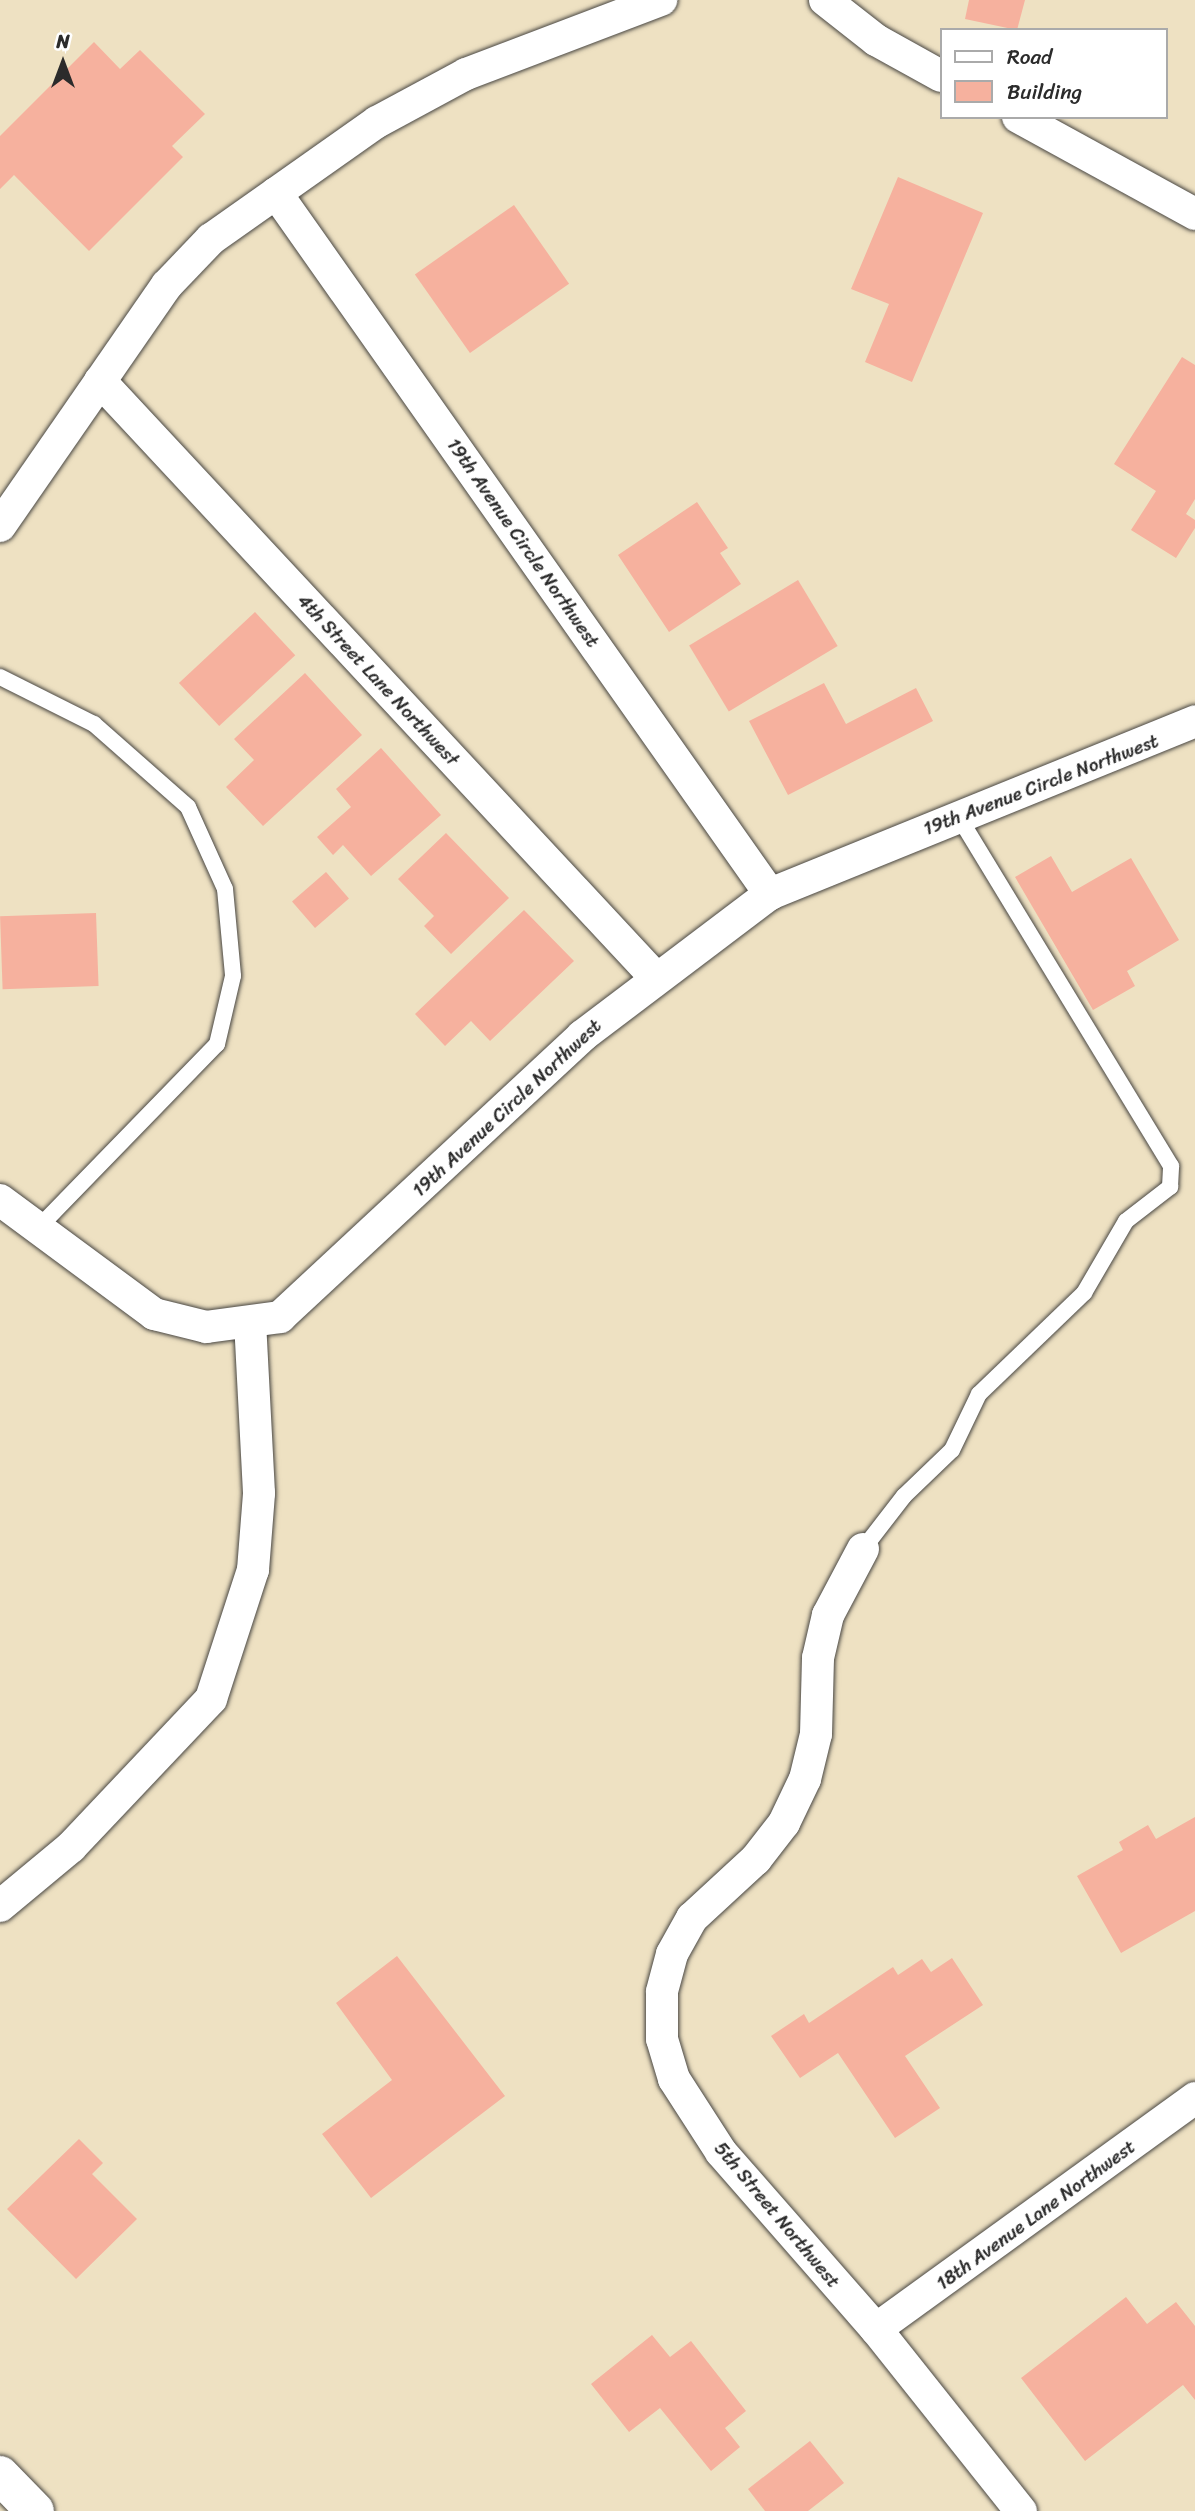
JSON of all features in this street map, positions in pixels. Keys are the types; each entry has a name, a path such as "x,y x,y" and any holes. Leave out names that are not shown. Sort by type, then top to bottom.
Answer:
{"street":[{"path":"0,526 167,285 211,239 377,122 466,74 661,0"},
{"path":"825,0 876,40 940,75"},
{"path":"1022,119 1195,214"},
{"name":"19th Avenue Circle Northwest","path":"276,193 770,894"},
{"name":"4th Street Lane Northwest","path":"100,381 656,978"},
{"name":"19th Avenue Circle Northwest","path":"0,1200 154,1314 206,1327 250,1324 280,1317 305,1297 582,1036 770,894 958,816 1095,765 1195,721"},
{"path":"0,1906 71,1847 211,1699 253,1570 259,1493 250,1324"},
{"name":"5th Street Northwest","path":"863,1549 828,1615 818,1658 816,1734 805,1779 784,1823 756,1859 692,1918 672,1954 662,1992 662,2039 674,2079 721,2152 876,2329 1021,2511"},
{"name":"18th Avenue Lane Northwest","path":"876,2329 1195,2098"},
{"path":"0,2475 36,2511"}],"lane":[{"path":"0,677 94,724 188,807 225,889 233,976 217,1044 39,1227"},
{"path":"863,1549 904,1496 952,1450 979,1394 1084,1293 1126,1221 1170,1187 1171,1166 958,816"}],"building":[{"path":"969,0 1025,0 1018,28 965,19"},
{"path":"94,42 120,69 140,50 205,114 172,146 183,157 89,251 14,175 0,189 0,136"},
{"path":"898,177 983,213 912,382 865,362 889,304 851,289"},
{"path":"514,205 569,284 470,353 415,274"},
{"path":"1182,357 1195,365 1195,499 1186,514 1195,520 1195,528 1176,558 1131,530 1156,491 1114,464"},
{"path":"697,502 728,548 720,553 741,584 669,632 618,555"},
{"path":"798,580 838,646 729,711 689,645"},
{"path":"255,612 295,655 219,726 179,683"},
{"path":"305,673 362,735 263,826 226,787 254,760 234,739"},
{"path":"824,683 846,724 916,688 933,721 788,795 749,721"},
{"path":"381,748 441,815 371,876 343,845 333,855 317,837 351,807 336,789"},
{"path":"446,833 509,898 451,954 424,926 434,916 398,879"},
{"path":"1051,856 1072,892 1131,858 1179,940 1127,971 1135,986 1093,1010 1015,877"},
{"path":"326,872 349,898 315,928 292,902"},
{"path":"524,910 574,961 490,1041 471,1021 445,1046 415,1014"},
{"path":"96,913 99,986 3,989 0,916"},
{"path":"1195,1817 1195,1911 1121,1953 1077,1876 1123,1850 1119,1842 1148,1825 1156,1839"},
{"path":"397,1956 505,2096 371,2198 322,2134 392,2080 336,2003"},
{"path":"952,1958 983,2005 905,2056 940,2108 895,2138 838,2053 800,2078 771,2036 804,2014 809,2023 893,1967 898,1975 922,1959 931,1972"},
{"path":"79,2139 103,2163 92,2174 137,2219 76,2279 7,2209"},
{"path":"1126,2297 1147,2324 1176,2302 1195,2326 1195,2400 1183,2385 1085,2461 1021,2378"},
{"path":"652,2335 670,2357 691,2341 746,2411 725,2428 740,2447 711,2471 660,2408 629,2432 591,2384"},
{"path":"810,2441 844,2483 808,2511 765,2511 748,2489"}]}
